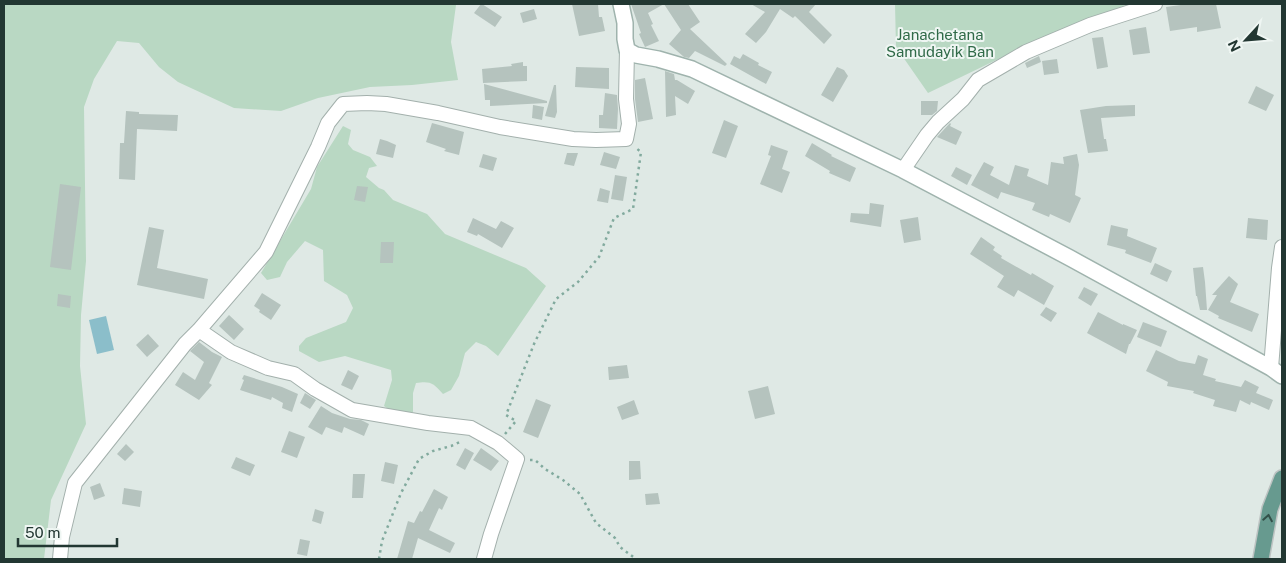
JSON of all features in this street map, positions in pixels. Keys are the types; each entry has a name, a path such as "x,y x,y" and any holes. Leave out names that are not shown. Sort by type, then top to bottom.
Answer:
{"main road":[{"path":"1261,559 1270,509 1282,478"}],"street":[{"path":"60,559 62,537 75,483 185,344 266,252 328,123 343,104 367,102 386,104 500,127 574,139 626,139 629,124 626,98 627,50 625,23 620,4"},
{"path":"902,170 927,135 938,122 964,99 978,80 1026,52 1090,25 1155,4"},
{"path":"627,50 636,55 692,69 902,170 1070,258 1277,372 1279,268 1282,247"},
{"path":"199,330 231,352 268,368 294,374 315,389 352,410 471,428 498,443 517,459 484,559"}],"path":[{"path":"498,443 516,421 506,415 534,344 556,299 578,282 599,257 614,218 633,209 641,152 626,139"},
{"path":"380,559 385,533 401,492 419,459 433,451 464,441 471,428"},
{"path":"517,459 535,460 580,494 596,523 614,538 620,547 636,559"}],"green space":[{"path":"4,4 464,4 456,5 451,42 458,80 370,87 318,98 281,111 234,108 178,82 159,67 139,43 117,41 94,79 84,107 86,261 81,315 80,366 86,424 51,500 44,559 4,559"},
{"name":"Janachetana Samudayik Ban","path":"895,4 1128,4 1042,38 928,93 896,47"},
{"path":"343,126 351,130 348,144 353,150 370,157 377,166 369,168 366,177 384,190 393,200 427,214 445,234 526,268 546,286 498,356 486,346 476,342 465,353 459,376 451,390 443,394 437,387 431,384 425,382 416,383 413,393 413,412 410,413 394,411 384,406 392,380 391,370 345,356 319,362 299,351 299,346 306,338 346,322 353,308 347,295 324,281 323,250 305,241 287,262 280,277 267,280 261,273 311,189 317,167"}],"water":[{"path":"106,316 114,350 97,354 89,320"}],"building":[{"path":"481,4 502,17 495,27 474,13"},
{"path":"572,4 598,4 599,17 602,17 605,31 579,36"},
{"path":"631,4 664,4 648,13 653,24 651,25 659,41 645,47 639,34 641,33"},
{"path":"664,4 688,4 700,22 690,29 727,64 725,66 695,51 689,58 684,57 669,44 681,30"},
{"path":"751,4 816,4 809,12 832,35 824,44 795,16 793,18 780,9 766,32 756,43 745,34 765,12"},
{"path":"1188,4 1216,4 1221,28 1197,32 1197,27 1170,31 1166,7"},
{"path":"534,9 537,19 523,23 520,13"},
{"path":"1146,27 1150,53 1133,55 1129,30"},
{"path":"1103,37 1108,67 1097,69 1092,38"},
{"path":"743,54 772,72 766,84 730,64 734,56 740,59"},
{"path":"1039,56 1041,62 1027,68 1025,63"},
{"path":"1057,59 1059,73 1044,75 1042,61"},
{"path":"523,62 523,66 527,66 527,81 483,83 482,69 512,66 511,64"},
{"path":"576,67 609,68 609,89 575,87"},
{"path":"837,67 844,70 848,76 833,102 821,95"},
{"path":"665,71 674,74 675,80 695,91 688,104 675,96 676,115 666,117"},
{"path":"645,78 653,119 638,122 635,80"},
{"path":"484,84 547,101 547,103 490,106 490,100 485,100"},
{"path":"554,85 556,85 557,112 555,118 545,116"},
{"path":"1256,86 1274,95 1266,111 1248,103"},
{"path":"605,93 617,95 617,129 599,128 599,115 603,115"},
{"path":"921,101 938,101 937,111 932,115 921,115"},
{"path":"533,105 544,107 542,120 532,118"},
{"path":"1135,105 1135,116 1101,118 1108,151 1088,153 1080,110 1106,106"},
{"path":"126,111 139,112 139,114 178,115 177,131 137,129 135,180 119,179 120,143 124,143"},
{"path":"724,120 738,126 726,158 712,153"},
{"path":"432,123 464,132 459,155 444,151 446,149 426,142"},
{"path":"950,123 950,126 962,132 956,145 937,137"},
{"path":"380,139 396,145 393,158 376,154"},
{"path":"812,143 831,156 856,168 850,182 829,173 830,171 805,156"},
{"path":"771,145 788,151 782,169 790,172 782,193 760,184 771,156 768,155"},
{"path":"604,152 620,157 616,169 600,165"},
{"path":"567,153 578,153 574,166 564,164"},
{"path":"483,154 497,158 493,171 479,167"},
{"path":"1077,154 1079,165 1075,195 1081,198 1070,223 1050,214 1049,217 1032,210 1035,203 1001,192 998,199 971,185 984,162 994,167 990,175 1009,185 1015,165 1029,169 1027,176 1048,185 1051,162 1064,164 1063,157"},
{"path":"956,167 972,175 967,185 951,176"},
{"path":"615,175 627,177 623,201 611,199"},
{"path":"60,184 81,187 71,270 50,267"},
{"path":"357,186 368,187 365,202 354,200"},
{"path":"600,188 610,191 608,203 597,201"},
{"path":"870,203 884,205 881,227 850,222 851,213 869,214"},
{"path":"918,217 921,240 904,243 900,220"},
{"path":"473,218 496,229 501,221 514,228 502,248 478,234 477,236 467,232"},
{"path":"1248,218 1268,220 1267,240 1246,238"},
{"path":"1111,225 1128,229 1127,236 1157,248 1151,263 1125,253 1126,250 1107,245"},
{"path":"149,227 164,230 157,268 208,279 204,299 137,285"},
{"path":"981,237 995,247 993,250 1002,256 1001,258 1054,286 1044,305 1018,290 1014,297 997,287 1004,276 970,254"},
{"path":"381,242 394,242 393,263 380,263"},
{"path":"1155,263 1172,271 1167,282 1150,274"},
{"path":"1203,267 1207,310 1200,310 1196,296 1193,268"},
{"path":"1229,276 1238,284 1230,302 1259,314 1252,332 1218,318 1219,316 1208,310 1217,295 1212,295"},
{"path":"1084,287 1098,294 1091,306 1078,298"},
{"path":"262,293 281,305 271,320 254,306"},
{"path":"58,294 71,296 70,308 57,306"},
{"path":"1046,307 1057,313 1051,322 1040,315"},
{"path":"1098,312 1137,330 1126,354 1087,333"},
{"path":"229,315 244,329 234,340 219,326"},
{"path":"1143,322 1167,331 1161,347 1137,337"},
{"path":"148,334 159,346 147,357 136,345"},
{"path":"199,342 222,357 209,383 212,385 199,400 175,385 183,372 195,380 204,362 190,351"},
{"path":"1156,350 1179,361 1195,364 1198,355 1208,359 1203,375 1216,379 1215,381 1241,387 1245,380 1259,387 1256,393 1273,400 1269,410 1251,402 1250,405 1240,400 1236,412 1213,406 1215,400 1193,393 1194,391 1167,386 1168,382 1146,371"},
{"path":"627,365 629,378 609,380 608,367"},
{"path":"348,370 359,376 352,390 341,385"},
{"path":"244,375 298,394 292,412 282,408 283,403 272,397 271,400 240,390"},
{"path":"768,386 775,414 755,419 748,391"},
{"path":"305,393 316,400 310,409 300,403"},
{"path":"536,399 551,405 538,438 523,432"},
{"path":"634,400 639,414 622,420 617,407"},
{"path":"321,406 332,413 350,419 361,420 369,424 364,436 344,427 342,433 326,427 322,435 308,427"},
{"path":"289,431 305,437 297,458 281,452"},
{"path":"126,444 134,452 125,461 117,454"},
{"path":"465,448 474,453 465,470 456,465"},
{"path":"481,448 499,461 491,471 473,460"},
{"path":"236,457 255,465 250,476 231,468"},
{"path":"629,461 640,461 641,479 629,480"},
{"path":"385,462 398,465 394,484 381,481"},
{"path":"353,474 365,474 363,498 352,498"},
{"path":"100,483 105,496 94,500 90,487"},
{"path":"124,488 142,491 140,507 122,504"},
{"path":"434,489 448,497 442,510 439,508 429,530 455,543 450,553 418,538 412,559 397,559 408,521 414,523"},
{"path":"658,493 660,504 646,505 645,494"},
{"path":"315,509 324,512 321,524 312,521"},
{"path":"300,539 310,541 307,556 297,554"}]}
